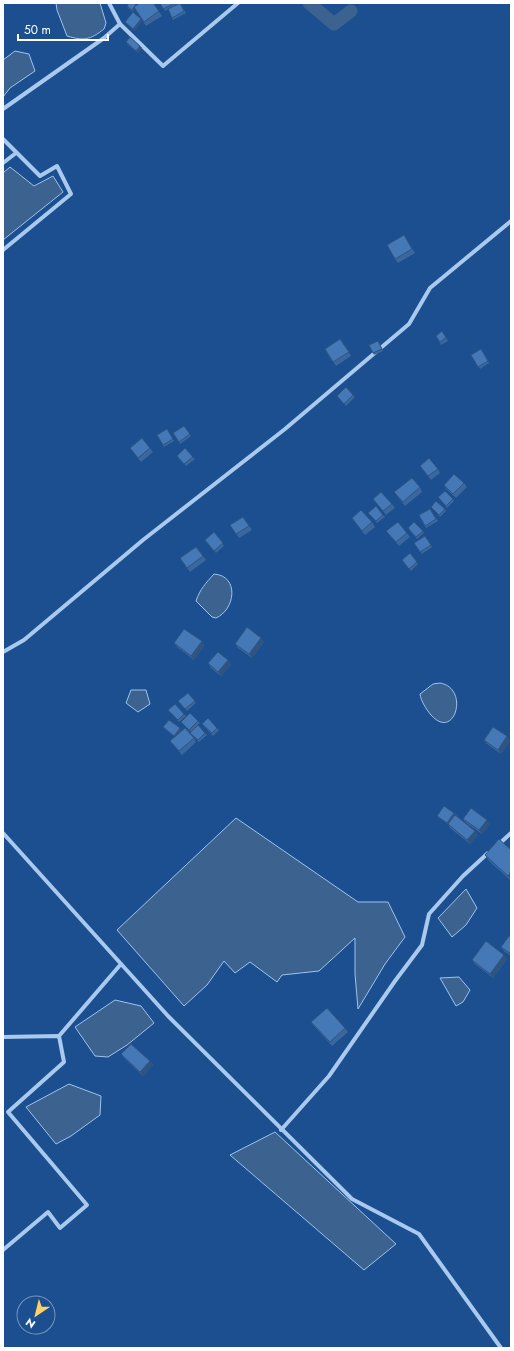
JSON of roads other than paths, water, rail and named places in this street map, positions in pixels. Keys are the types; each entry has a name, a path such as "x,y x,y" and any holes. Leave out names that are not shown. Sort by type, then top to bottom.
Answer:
{"street":[{"path":"109,3 120,24 163,66 238,3"},
{"path":"3,109 104,38 120,24"},
{"path":"3,140 40,176 57,166 72,194 3,250"},
{"path":"3,163 16,153"},
{"path":"3,652 24,640 143,540 279,434 409,324 430,288 511,221"},
{"path":"3,833 168,1016 352,1199 419,1234 501,1348"},
{"path":"495,847 511,833"},
{"path":"281,1130 329,1076 394,981 422,945 429,914 463,876 490,852"},
{"path":"3,1037 59,1036 121,964"},
{"path":"3,1250 48,1212 60,1228 87,1205 8,1112 64,1062 59,1036"}],"water":[{"path":"56,3 100,3 106,23 104,29 91,37 82,39 67,36 57,10"},
{"path":"15,51 29,54 35,71 10,88 3,97 3,60"},
{"path":"10,167 34,186 53,176 63,192 3,240 3,173"},
{"path":"214,574 222,576 228,581 232,594 231,601 227,608 216,618 212,617 196,601 201,590"},
{"path":"440,683 449,687 455,694 457,702 456,711 452,718 447,722 440,722 431,715 424,705 420,694 433,684"},
{"path":"131,690 146,690 150,704 138,712 126,703"},
{"path":"236,818 358,902 388,902 405,937 385,964 358,1009 355,974 355,938 319,971 282,975 277,982 250,962 235,973 224,961 207,985 184,1006 117,930"},
{"path":"466,889 477,908 466,925 452,937 438,918"},
{"path":"459,977 470,990 463,1002 456,1006 440,978"},
{"path":"115,1000 141,1006 154,1023 127,1045 108,1057 95,1056 75,1027"},
{"path":"69,1084 101,1096 100,1115 71,1136 56,1144 26,1107"},
{"path":"275,1132 396,1244 364,1270 230,1155"}],"waterway":[{"path":"309,3 334,24 351,11"}]}
